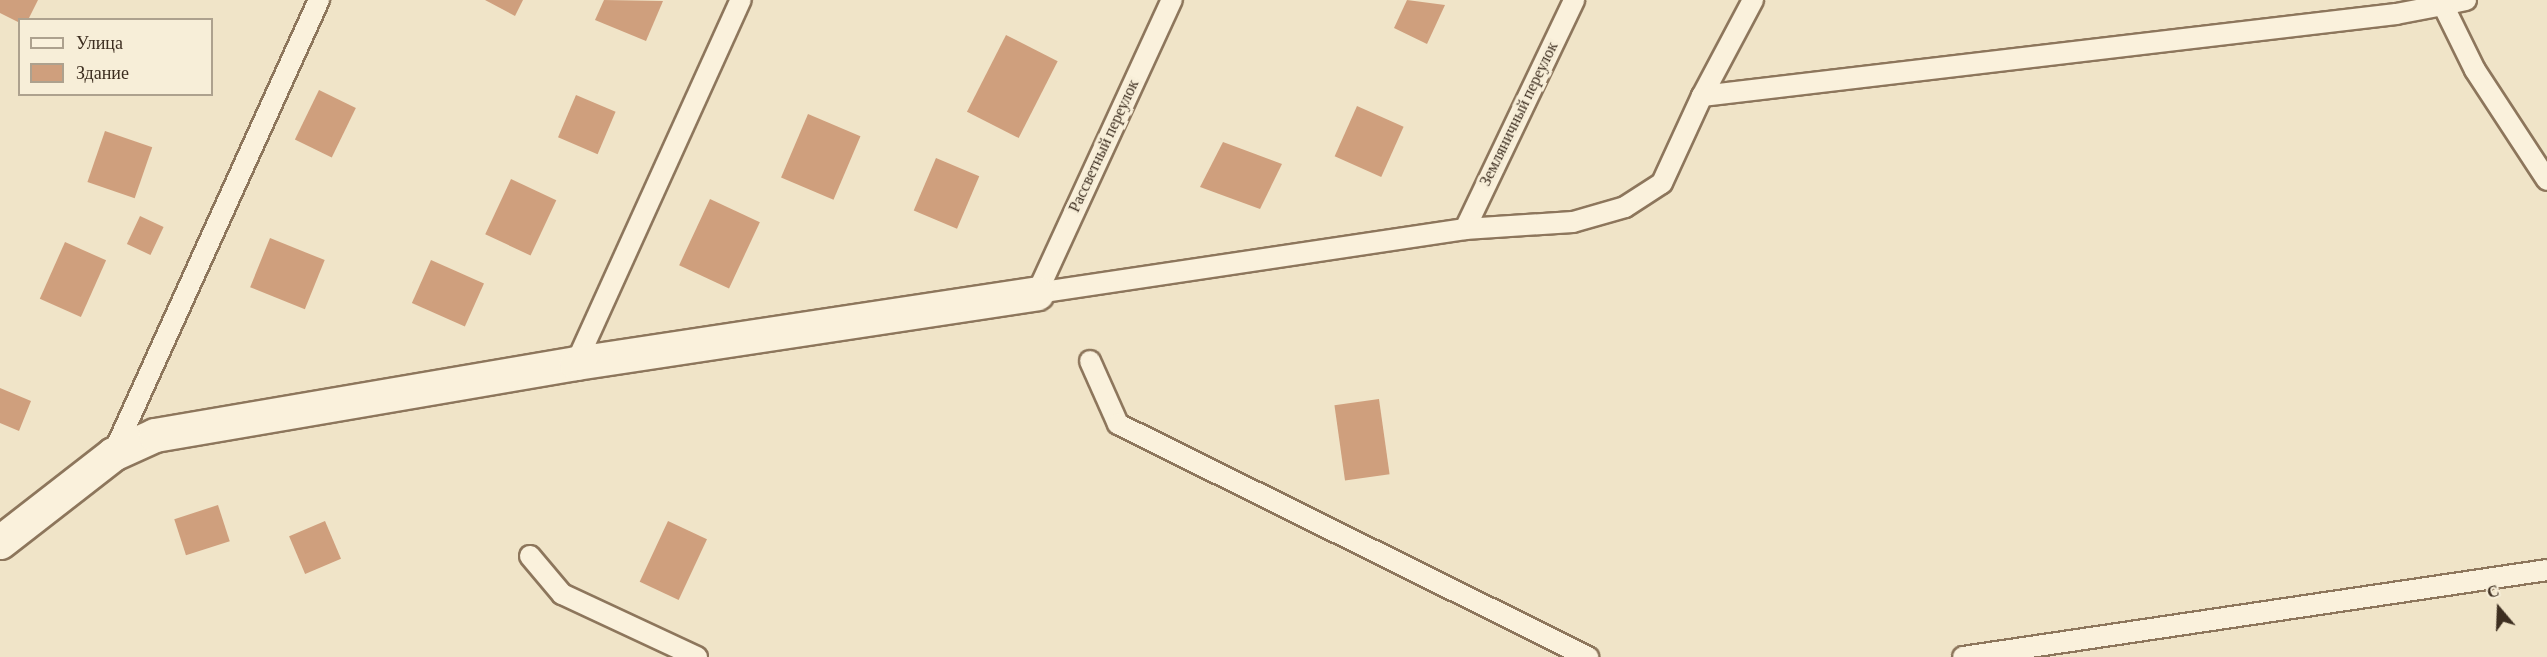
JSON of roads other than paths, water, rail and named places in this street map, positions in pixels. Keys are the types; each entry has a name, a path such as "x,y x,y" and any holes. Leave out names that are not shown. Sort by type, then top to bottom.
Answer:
{"street":[{"path":"0,543 113,454 155,435 576,363 1037,293"}],"lane":[{"path":"113,454 319,0"},
{"path":"576,363 741,0"},
{"name":"Рассветный переулок","path":"1037,293 1172,0"},
{"name":"Земляничный переулок","path":"1465,229 1574,0"},
{"path":"1037,293 1465,229 1573,222 1625,207 1662,183 1702,96 1753,0"},
{"path":"1702,96 2466,0"},
{"path":"2443,3 2475,70 2547,180"},
{"path":"1090,361 1118,424 1588,657"},
{"path":"530,556 562,594 697,657"},
{"path":"1963,657 2547,570"}]}
